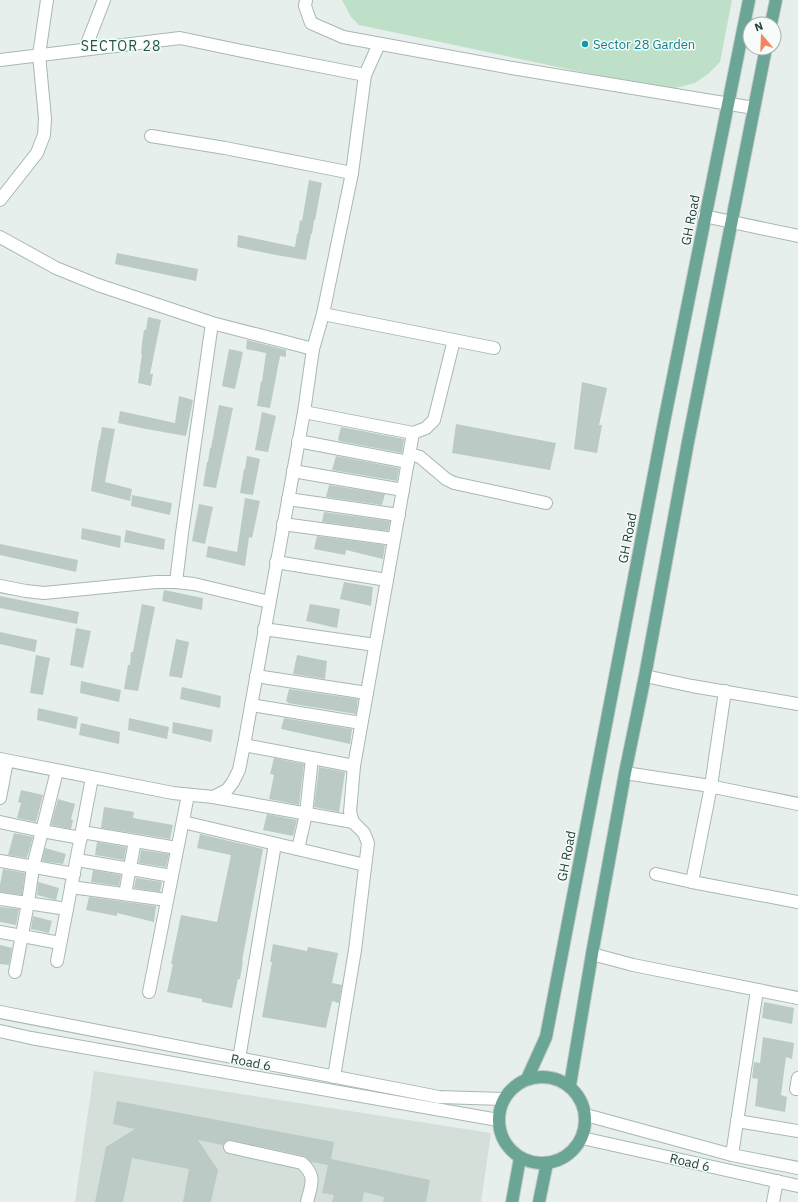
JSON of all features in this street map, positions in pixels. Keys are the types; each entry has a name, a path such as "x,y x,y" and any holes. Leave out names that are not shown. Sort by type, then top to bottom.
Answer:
{"main road":[{"name":"GH Road","path":"527,1079 546,1037 704,216 748,0"},
{"path":"773,16 776,0"},
{"path":"570,1086 625,773 645,676 688,442 764,56"},
{"path":"542,1076 557,1078 570,1086 578,1094 583,1104 586,1115 582,1138 574,1150 561,1159 547,1163 538,1163 520,1158 511,1151 504,1142 498,1120 500,1109 510,1090 517,1084 527,1079 542,1076"},
{"path":"512,1202 520,1158"},
{"path":"539,1202 547,1163"}],"street":[{"path":"0,200 37,153 44,135 45,118 39,55 47,0"},
{"path":"85,49 104,0"},
{"path":"306,0 305,6 311,23 343,37 512,68 754,108"},
{"path":"0,60 180,38 365,75"},
{"path":"213,797 227,790 239,770 304,412 313,349 323,314 352,173 365,75 379,44"},
{"path":"151,136 225,148 352,173"},
{"path":"704,216 798,236"},
{"path":"0,237 56,268 98,285 212,323 313,349"},
{"path":"323,314 494,348"},
{"path":"176,582 212,323"},
{"path":"304,412 413,433 426,428 434,420 454,340"},
{"path":"334,1077 355,950 368,844 364,833 354,822 350,812 354,766 413,433"},
{"path":"298,441 409,458 420,457 446,479 454,483 546,503"},
{"path":"293,471 403,490"},
{"path":"288,499 399,515"},
{"path":"283,524 394,538"},
{"path":"276,562 387,580"},
{"path":"0,586 44,593 156,582 176,582 194,584 269,602"},
{"path":"264,630 375,645"},
{"path":"256,676 367,693"},
{"path":"645,676 798,704"},
{"path":"692,882 711,786 725,691"},
{"path":"251,705 361,723"},
{"path":"244,745 354,766"},
{"path":"298,849 306,814 312,758"},
{"path":"0,798 3,760 173,794 213,797 354,822"},
{"path":"15,972 33,867 57,771"},
{"path":"625,773 711,786 798,804"},
{"path":"57,960 92,778"},
{"path":"149,992 188,795"},
{"path":"0,822 42,831 135,841 177,848"},
{"path":"183,822 365,865"},
{"path":"124,894 135,841"},
{"path":"239,1059 275,844"},
{"path":"77,860 172,876"},
{"path":"0,861 74,874"},
{"path":"656,874 798,902"},
{"path":"71,887 167,900"},
{"path":"0,899 67,909"},
{"path":"0,932 60,943"},
{"path":"592,954 633,965 798,998"},
{"path":"732,1155 757,990"},
{"name":"Road 6","path":"0,1012 440,1097 504,1099"},
{"name":"Road 6","path":"0,1032 498,1120"},
{"path":"798,1078 796,1088 798,1089"},
{"name":"Road 6","path":"586,1115 732,1155 798,1168"},
{"path":"737,1121 798,1131"},
{"name":"Road 6","path":"582,1138 798,1186"},
{"path":"230,1147 302,1164 309,1170 312,1176 307,1202"},
{"path":"772,1202 777,1181"}],"shaded area":[{"path":"94,1071 491,1133 481,1202 75,1202"}],"green space":[{"name":"Sector 28 Garden","path":"342,0 732,0 720,62 708,74 695,83 667,90 359,25 351,17"}],"building":[{"path":"309,180 322,183 306,260 237,247 238,235 295,247 300,220 302,221"},
{"path":"117,253 198,269 196,281 115,264"},
{"path":"148,317 161,320 150,374 153,374 151,386 138,383 142,343"},
{"path":"247,340 286,350 286,357 280,356 270,408 257,406 266,353 246,349"},
{"path":"229,349 243,352 235,389 222,386"},
{"path":"582,382 607,388 599,425 602,425 597,453 574,449"},
{"path":"179,396 193,400 186,436 118,423 120,411 175,423"},
{"path":"219,405 233,408 216,488 203,486"},
{"path":"262,412 276,416 268,452 255,450"},
{"path":"456,424 556,443 550,470 452,453"},
{"path":"102,427 115,429 105,482 132,489 130,501 91,491"},
{"path":"341,427 404,439 402,453 339,441 338,439"},
{"path":"247,456 260,459 253,495 240,493"},
{"path":"336,456 399,468 397,481 332,470"},
{"path":"329,485 385,494 382,505 326,497"},
{"path":"132,495 172,503 170,515 131,506"},
{"path":"245,498 260,501 252,538 249,537 245,566 206,557 208,546 237,552"},
{"path":"199,504 213,507 205,544 192,541"},
{"path":"324,512 390,521 388,531 322,522"},
{"path":"82,528 121,536 120,548 81,539"},
{"path":"126,530 165,539 164,550 124,542"},
{"path":"317,536 385,545 383,559 346,550 345,555 314,549"},
{"path":"0,544 78,560 76,572 0,555"},
{"path":"344,582 373,587 371,606 340,599"},
{"path":"164,590 203,598 202,610 162,601"},
{"path":"0,596 79,612 77,624 0,608"},
{"path":"142,604 155,607 138,691 124,689"},
{"path":"310,604 340,609 337,628 306,621"},
{"path":"76,628 91,631 83,668 70,665"},
{"path":"0,632 37,640 35,652 0,644"},
{"path":"176,639 189,642 182,678 169,676"},
{"path":"36,655 50,658 43,695 30,693"},
{"path":"297,655 327,661 325,679 293,674"},
{"path":"81,681 121,690 119,702 80,693"},
{"path":"182,687 221,696 220,708 180,699"},
{"path":"289,689 358,699 356,714 287,703 288,702 286,701"},
{"path":"38,708 78,717 76,729 37,720"},
{"path":"129,718 169,727 167,739 128,730"},
{"path":"284,718 352,729 350,744 281,729"},
{"path":"173,722 213,730 211,742 172,733"},
{"path":"81,723 120,732 119,744 79,735"},
{"path":"274,758 304,764 299,805 269,799 274,775 270,774"},
{"path":"319,767 345,772 339,812 314,807"},
{"path":"21,790 43,795 36,822 17,818 21,803 18,802"},
{"path":"58,799 75,804 71,819 73,820 71,829 51,825"},
{"path":"104,807 134,812 133,818 173,825 170,839 101,828"},
{"path":"267,814 297,820 293,836 263,830"},
{"path":"14,833 33,837 27,858 8,855"},
{"path":"200,834 263,849 240,979 238,979 232,1008 202,1002 202,999 167,992 181,915 217,922 231,855 197,848"},
{"path":"97,842 126,847 124,860 95,855"},
{"path":"45,848 66,854 63,864 42,861"},
{"path":"141,850 169,854 166,867 139,863"},
{"path":"3,869 25,873 22,895 0,892"},
{"path":"93,870 121,875 119,886 91,882"},
{"path":"136,878 162,882 160,892 134,888"},
{"path":"38,882 59,888 56,900 37,895"},
{"path":"89,897 156,906 154,922 117,913 117,916 86,910"},
{"path":"0,907 19,909 16,925 0,922"},
{"path":"33,916 52,921 49,933 31,929"},
{"path":"273,944 307,951 308,947 338,953 332,983 342,985 339,1003 332,1001 326,1028 262,1017 272,962 270,962"},
{"path":"0,945 12,948 9,965 0,964"},
{"path":"764,1002 794,1008 792,1024 762,1018"},
{"path":"763,1037 794,1043 792,1059 786,1057 781,1095 787,1097 785,1112 755,1106 758,1079 752,1078 754,1062 760,1063"},
{"path":"117,1101 334,1142 331,1159 430,1180 426,1202 383,1202 384,1197 364,1192 362,1202 332,1202 334,1195 322,1193 328,1165 311,1162 304,1156 231,1140 225,1142 223,1145 198,1140 218,1170 211,1202 183,1202 189,1169 132,1158 123,1202 95,1202 106,1147 135,1129 113,1124"}],"place":[{"name":"Sector 28 Garden","path":"585,44"}],"district":[{"name":"SECTOR 28","path":"121,46"}]}
